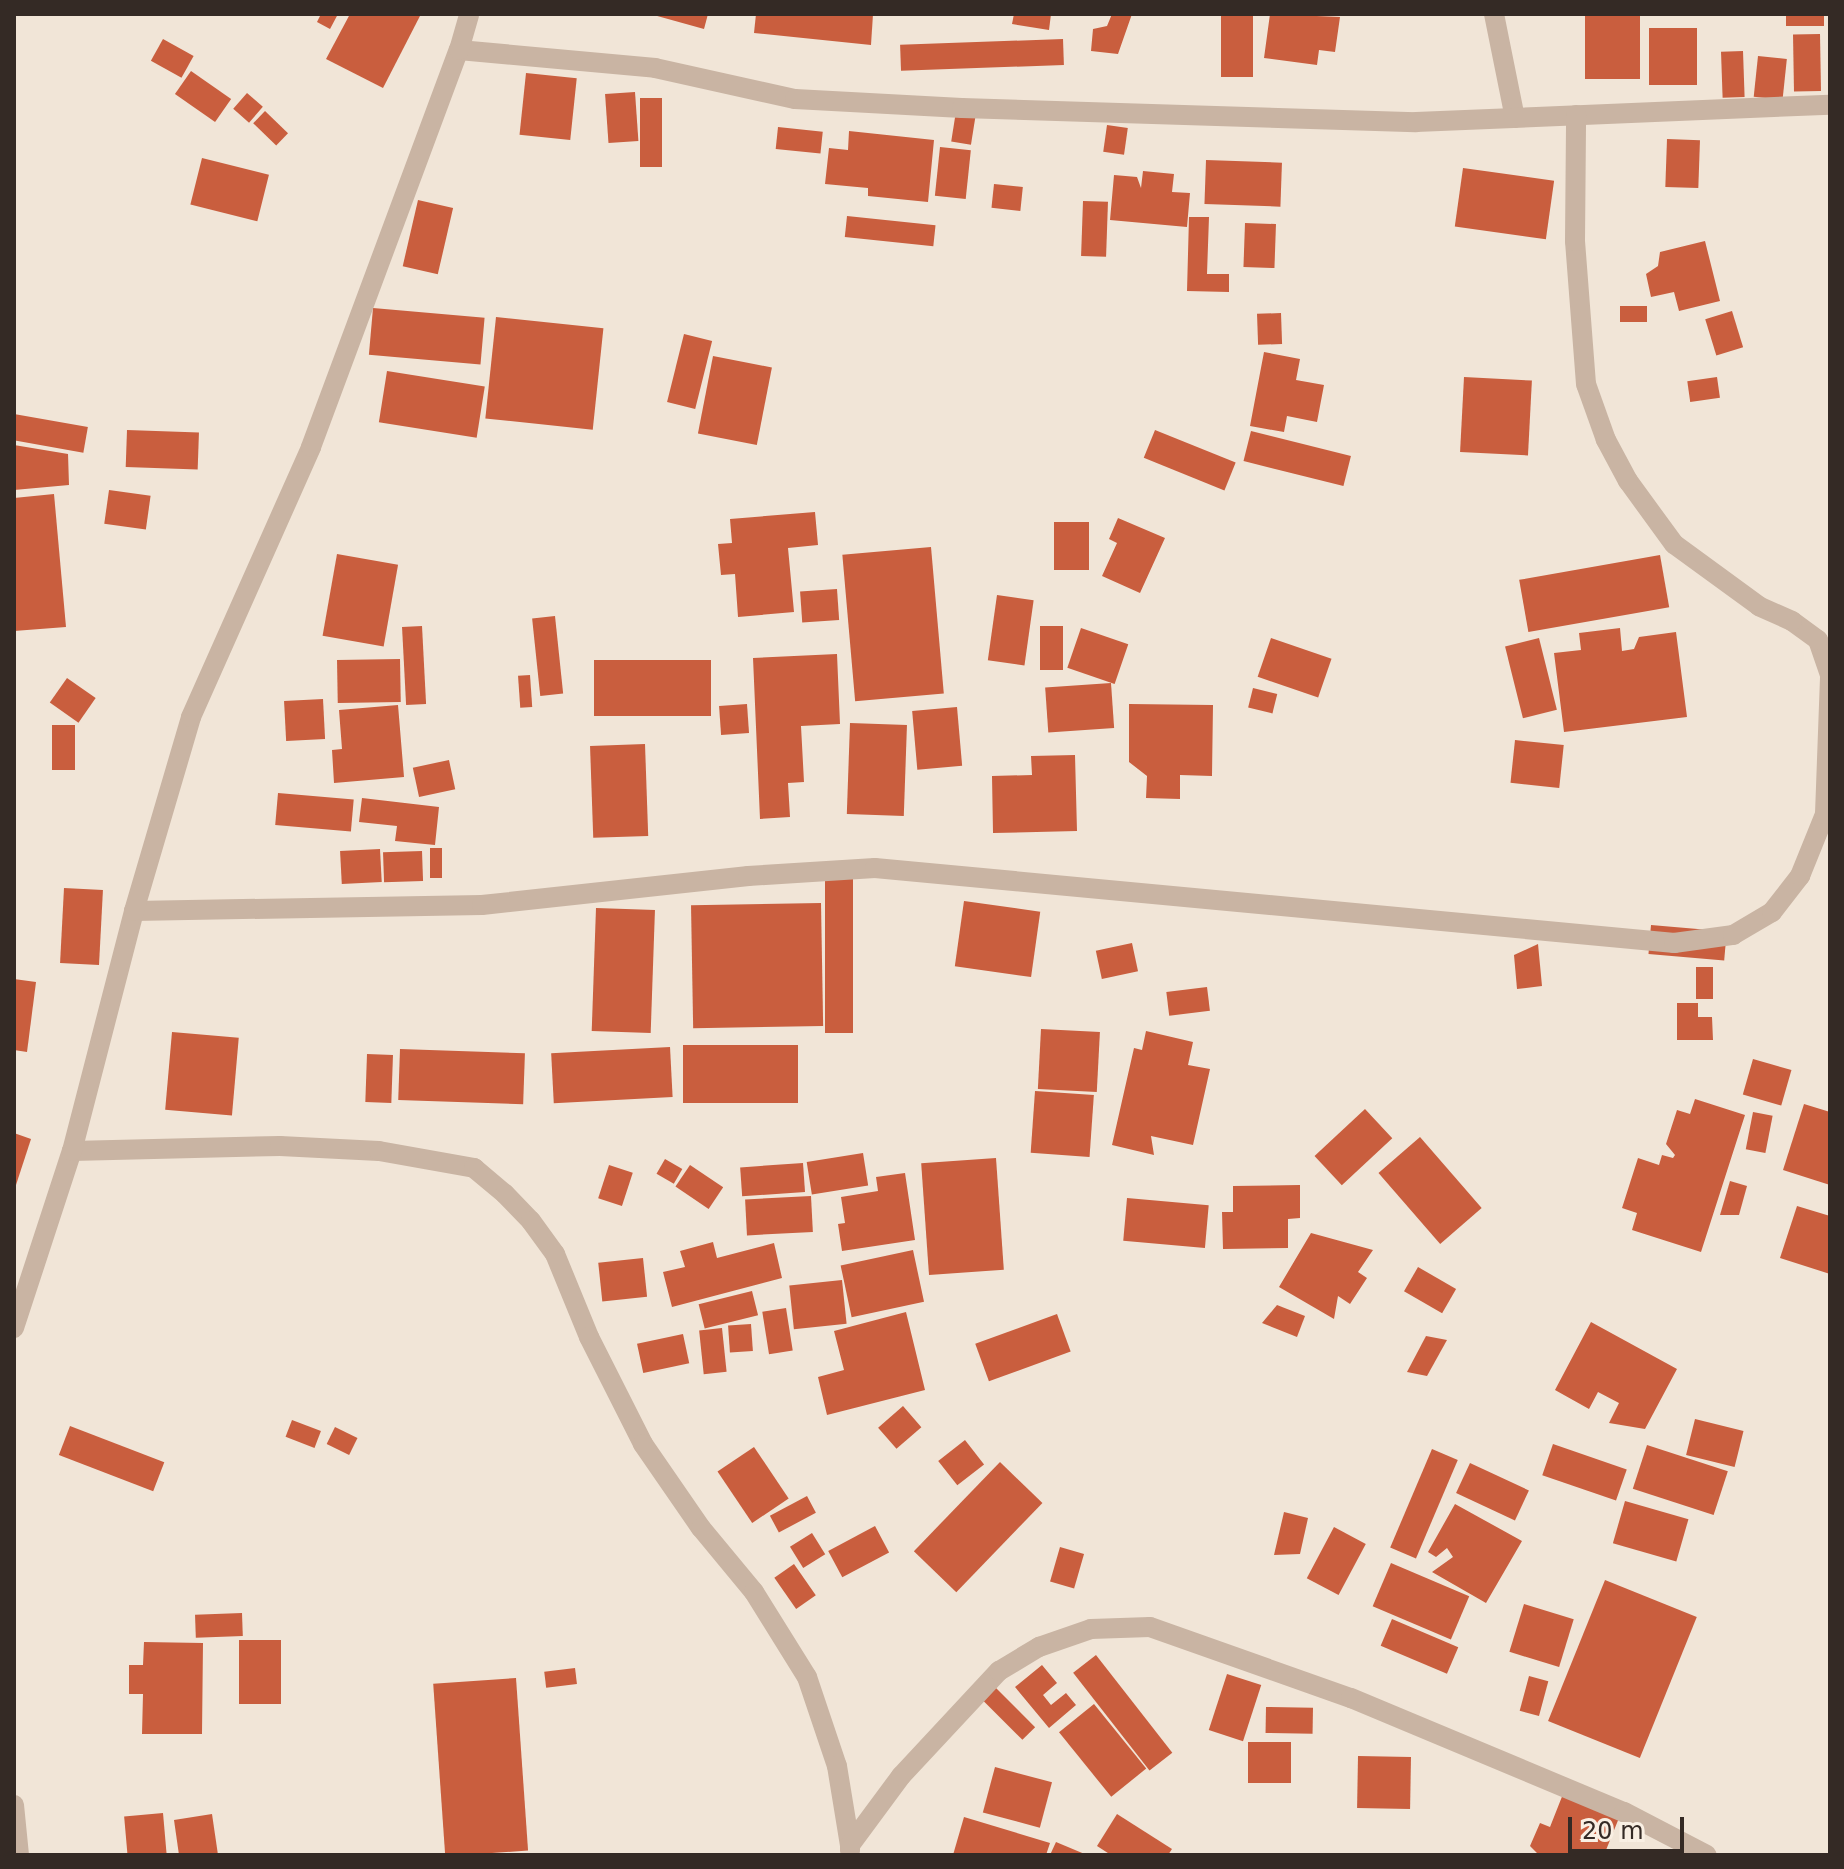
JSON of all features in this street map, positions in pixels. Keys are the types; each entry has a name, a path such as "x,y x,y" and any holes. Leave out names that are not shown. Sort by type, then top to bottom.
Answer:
{"street":[{"path":"14,1328 72,1151 134,911 191,717 311,447 459,50 469,14"},
{"path":"1494,14 1515,118"},
{"path":"459,50 655,68 795,99 1416,122 1830,105"},
{"path":"134,911 482,905 748,876 875,868 1674,943 1733,935 1772,912 1800,876 1825,814 1830,675 1818,640 1792,621 1759,606 1674,544 1628,481 1606,440 1586,384 1575,241 1576,115"},
{"path":"72,1151 280,1146 379,1151 474,1168 505,1194 531,1221 555,1254 589,1337 643,1444 701,1528 754,1592 807,1677 837,1766 850,1850"},
{"path":"850,1850 901,1776 999,1671 1039,1647 1091,1629 1150,1627 1351,1698 1624,1812 1707,1855"},
{"path":"14,1805 19,1855"}],"building":[{"path":"321,14 338,14 330,29 317,22"},
{"path":"350,14 421,14 383,88 326,59"},
{"path":"650,14 708,14 704,29"},
{"path":"756,14 873,14 871,45 754,33"},
{"path":"1014,14 1051,14 1049,30 1012,24"},
{"path":"1112,14 1132,14 1118,54 1091,51 1093,29 1107,26"},
{"path":"1221,14 1253,14 1253,77 1221,77"},
{"path":"1270,14 1340,17 1335,52 1319,50 1317,65 1264,58"},
{"path":"1585,14 1640,14 1640,79 1585,79"},
{"path":"1786,14 1824,14 1824,26 1786,26"},
{"path":"1649,28 1697,28 1697,85 1649,85"},
{"path":"1793,34 1820,34 1821,91 1794,91"},
{"path":"163,39 194,56 181,78 151,61"},
{"path":"1063,39 1064,65 901,71 900,45"},
{"path":"1743,51 1745,97 1723,98 1721,52"},
{"path":"1758,56 1787,59 1783,100 1754,97"},
{"path":"191,71 231,99 215,122 175,94"},
{"path":"526,73 577,78 570,140 520,135"},
{"path":"635,92 638,141 608,143 605,94"},
{"path":"247,93 263,107 249,123 233,109"},
{"path":"640,98 662,98 662,167 640,167"},
{"path":"957,105 977,108 971,145 951,142"},
{"path":"265,111 288,133 276,145 253,123"},
{"path":"1107,125 1128,128 1124,155 1103,152"},
{"path":"778,127 823,132 820,154 776,149"},
{"path":"849,131 934,140 928,202 868,196 868,188 825,184 829,148 848,150"},
{"path":"1667,139 1700,140 1698,188 1665,187"},
{"path":"940,147 971,150 966,199 935,196"},
{"path":"202,158 269,175 257,221 190,205"},
{"path":"1206,160 1282,163 1280,207 1204,204"},
{"path":"1463,168 1554,181 1546,239 1455,226"},
{"path":"1143,171 1174,174 1172,192 1190,193 1187,227 1110,220 1114,175 1137,177 1141,188"},
{"path":"994,184 1023,187 1020,211 991,208"},
{"path":"418,200 453,208 438,274 403,266"},
{"path":"1083,201 1108,202 1106,257 1081,256"},
{"path":"847,216 936,225 933,246 845,237"},
{"path":"1189,217 1209,217 1207,274 1229,274 1229,292 1187,291"},
{"path":"1245,223 1276,224 1274,268 1243,267"},
{"path":"1705,241 1720,301 1679,311 1674,292 1651,297 1646,274 1658,266 1660,252"},
{"path":"1620,306 1647,306 1647,322 1620,322"},
{"path":"373,308 485,318 480,365 369,355"},
{"path":"1732,311 1743,347 1716,356 1705,319"},
{"path":"1281,313 1282,344 1258,345 1257,314"},
{"path":"496,317 603,328 593,430 485,418"},
{"path":"684,334 712,341 695,409 667,402"},
{"path":"1264,352 1300,359 1296,380 1324,385 1317,422 1287,416 1284,432 1250,426"},
{"path":"713,356 772,367 757,445 698,434"},
{"path":"387,371 485,386 477,438 379,422"},
{"path":"1464,377 1532,381 1528,455 1460,452"},
{"path":"1717,377 1720,398 1690,402 1687,381"},
{"path":"14,414 88,427 83,453 14,440"},
{"path":"127,430 199,433 198,469 126,467"},
{"path":"1155,430 1236,463 1224,490 1144,458"},
{"path":"1251,431 1351,456 1343,486 1244,461"},
{"path":"14,445 68,454 69,485 14,490"},
{"path":"109,490 151,496 146,530 104,524"},
{"path":"54,494 66,627 14,631 14,498"},
{"path":"815,512 818,545 788,548 794,612 738,617 735,574 721,575 718,544 732,543 730,519"},
{"path":"1118,518 1165,538 1140,593 1102,576 1117,543 1109,539"},
{"path":"1054,522 1089,522 1089,570 1054,570"},
{"path":"931,547 944,693 855,701 842,555"},
{"path":"337,554 398,565 384,647 323,636"},
{"path":"1660,555 1669,607 1528,632 1519,580"},
{"path":"837,589 839,620 802,623 800,592"},
{"path":"997,595 1034,600 1024,666 988,660"},
{"path":"555,616 563,694 540,696 532,618"},
{"path":"422,626 426,704 406,705 402,627"},
{"path":"1040,626 1063,626 1063,670 1040,670"},
{"path":"1081,628 1128,644 1115,684 1067,668"},
{"path":"1620,628 1622,651 1634,649 1639,637 1676,632 1687,717 1564,732 1554,653 1581,650 1579,633"},
{"path":"1271,638 1332,659 1318,698 1258,677"},
{"path":"1539,638 1557,710 1523,718 1505,646"},
{"path":"837,654 840,724 801,726 804,782 788,783 790,817 760,819 753,658"},
{"path":"400,659 401,702 338,703 337,660"},
{"path":"594,660 711,660 711,716 594,716"},
{"path":"530,675 532,707 520,708 518,676"},
{"path":"67,678 96,698 78,723 50,703"},
{"path":"1111,683 1114,728 1048,732 1045,688"},
{"path":"1253,688 1277,694 1272,713 1248,707"},
{"path":"323,699 325,739 286,741 284,701"},
{"path":"747,704 749,733 721,735 719,706"},
{"path":"1129,704 1213,705 1212,776 1180,775 1180,799 1146,798 1147,776 1129,762"},
{"path":"398,705 404,777 334,783 332,750 342,749 339,710"},
{"path":"957,707 962,766 917,770 912,711"},
{"path":"850,723 907,725 904,816 847,814"},
{"path":"52,725 75,725 75,770 52,770"},
{"path":"1515,740 1564,745 1559,788 1511,783"},
{"path":"645,744 648,836 593,838 590,746"},
{"path":"1075,755 1077,831 993,833 992,776 1032,775 1031,756"},
{"path":"449,760 455,789 419,797 413,768"},
{"path":"278,793 354,800 351,832 275,825"},
{"path":"362,798 439,807 435,845 395,841 397,826 359,822"},
{"path":"430,848 442,848 442,878 430,878"},
{"path":"380,849 382,882 342,884 340,851"},
{"path":"422,851 423,881 384,882 383,852"},
{"path":"825,877 853,877 853,1033 825,1033"},
{"path":"64,888 103,890 99,965 60,963"},
{"path":"964,901 1040,912 1031,977 955,966"},
{"path":"821,903 823,1026 693,1028 691,905"},
{"path":"596,908 655,910 651,1033 592,1031"},
{"path":"1651,925 1727,932 1724,961 1648,954"},
{"path":"1132,943 1138,971 1102,979 1096,951"},
{"path":"1538,944 1542,986 1517,989 1514,955"},
{"path":"1696,967 1713,967 1713,999 1696,999"},
{"path":"14,979 36,982 27,1052 14,1050"},
{"path":"1207,987 1210,1011 1169,1016 1166,992"},
{"path":"1677,1003 1698,1003 1698,1017 1712,1017 1713,1040 1677,1040"},
{"path":"1041,1029 1100,1032 1097,1092 1038,1089"},
{"path":"1146,1031 1193,1042 1188,1065 1210,1069 1193,1145 1151,1136 1154,1155 1112,1145 1134,1048 1142,1050"},
{"path":"172,1032 239,1038 232,1116 165,1110"},
{"path":"683,1045 798,1045 798,1103 683,1103"},
{"path":"670,1047 673,1097 554,1103 551,1053"},
{"path":"400,1049 525,1053 523,1104 398,1100"},
{"path":"367,1054 393,1055 391,1103 365,1102"},
{"path":"1753,1059 1791,1070 1781,1106 1743,1095"},
{"path":"1035,1091 1094,1095 1090,1157 1031,1153"},
{"path":"1695,1099 1745,1115 1701,1252 1632,1230 1637,1213 1622,1208 1638,1158 1659,1165 1662,1155 1673,1158 1675,1155 1666,1144 1677,1110 1690,1114"},
{"path":"1804,1104 1830,1112 1830,1185 1783,1170"},
{"path":"1365,1109 1392,1138 1342,1185 1315,1156"},
{"path":"1753,1112 1773,1116 1765,1153 1746,1149"},
{"path":"14,1133 31,1139 15,1188 14,1188"},
{"path":"1420,1137 1482,1208 1440,1244 1378,1173"},
{"path":"863,1153 868,1186 812,1195 807,1162"},
{"path":"996,1158 1004,1270 929,1275 921,1163"},
{"path":"665,1159 682,1169 674,1184 656,1174"},
{"path":"803,1163 805,1192 742,1196 740,1167"},
{"path":"609,1165 633,1173 622,1206 598,1198"},
{"path":"690,1165 723,1187 709,1209 675,1187"},
{"path":"905,1173 915,1240 842,1251 838,1224 845,1223 841,1197 878,1191 876,1177"},
{"path":"1730,1181 1747,1186 1739,1215 1720,1215"},
{"path":"1300,1185 1300,1218 1288,1219 1288,1248 1223,1249 1222,1212 1233,1212 1233,1186"},
{"path":"811,1196 813,1232 747,1235 745,1199"},
{"path":"1127,1198 1209,1205 1205,1248 1123,1241"},
{"path":"1797,1206 1830,1216 1830,1274 1780,1258"},
{"path":"1311,1233 1373,1250 1358,1272 1367,1278 1350,1304 1338,1296 1334,1319 1279,1287"},
{"path":"713,1242 717,1258 774,1243 782,1278 672,1307 663,1272 685,1267 680,1251"},
{"path":"913,1250 924,1302 852,1317 841,1265"},
{"path":"643,1258 647,1297 602,1301 598,1263"},
{"path":"1418,1267 1456,1289 1442,1313 1404,1291"},
{"path":"842,1280 847,1324 794,1329 789,1286"},
{"path":"752,1291 758,1315 705,1329 699,1304"},
{"path":"1277,1305 1305,1316 1297,1337 1262,1323"},
{"path":"786,1308 793,1350 769,1354 762,1312"},
{"path":"906,1312 925,1390 827,1415 818,1377 844,1370 834,1331"},
{"path":"1057,1314 1071,1352 989,1381 975,1344"},
{"path":"1591,1322 1677,1369 1645,1429 1609,1423 1619,1403 1598,1392 1589,1409 1555,1390"},
{"path":"751,1324 753,1351 730,1353 728,1326"},
{"path":"722,1328 727,1372 704,1374 699,1330"},
{"path":"683,1334 689,1363 643,1373 637,1344"},
{"path":"1426,1336 1447,1340 1427,1376 1407,1372"},
{"path":"903,1406 921,1427 896,1449 878,1428"},
{"path":"1695,1419 1744,1431 1735,1467 1686,1455"},
{"path":"292,1420 321,1431 314,1448 286,1437"},
{"path":"70,1426 164,1462 153,1491 59,1455"},
{"path":"335,1427 357,1438 349,1455 327,1444"},
{"path":"965,1440 984,1464 957,1485 938,1461"},
{"path":"1553,1444 1627,1469 1616,1501 1542,1475"},
{"path":"1647,1445 1728,1471 1714,1515 1633,1489"},
{"path":"754,1447 789,1498 752,1523 718,1472"},
{"path":"1432,1449 1458,1460 1416,1558 1390,1547"},
{"path":"1000,1462 1042,1503 956,1592 914,1551"},
{"path":"1470,1463 1529,1490 1515,1520 1456,1493"},
{"path":"807,1496 816,1513 779,1532 770,1516"},
{"path":"1625,1501 1688,1519 1676,1561 1613,1543"},
{"path":"1455,1504 1522,1541 1486,1603 1432,1572 1453,1557 1447,1548 1436,1557 1428,1552"},
{"path":"1284,1512 1308,1518 1300,1554 1274,1555"},
{"path":"875,1526 889,1552 842,1577 828,1551"},
{"path":"1334,1527 1366,1544 1339,1595 1307,1578"},
{"path":"812,1533 825,1554 803,1568 790,1547"},
{"path":"1060,1547 1084,1554 1074,1588 1050,1582"},
{"path":"1391,1563 1469,1596 1451,1639 1373,1606"},
{"path":"794,1564 816,1595 796,1609 774,1578"},
{"path":"1605,1580 1697,1617 1640,1758 1548,1721"},
{"path":"1524,1604 1574,1619 1559,1667 1509,1652"},
{"path":"242,1613 243,1636 196,1638 195,1615"},
{"path":"1392,1619 1458,1647 1447,1674 1381,1646"},
{"path":"239,1640 281,1640 281,1704 239,1704"},
{"path":"144,1642 203,1643 202,1734 142,1734 143,1694 129,1694 129,1665 143,1665"},
{"path":"1096,1655 1172,1753 1149,1771 1073,1673"},
{"path":"1042,1665 1057,1683 1043,1695 1051,1705 1066,1693 1076,1705 1049,1728 1015,1687"},
{"path":"575,1668 577,1684 546,1688 544,1672"},
{"path":"1227,1674 1261,1685 1243,1741 1209,1730"},
{"path":"1529,1676 1548,1681 1539,1716 1520,1711"},
{"path":"516,1678 528,1851 445,1855 433,1684"},
{"path":"992,1684 1035,1727 1022,1740 979,1697"},
{"path":"1094,1704 1146,1769 1111,1797 1059,1732"},
{"path":"1266,1707 1313,1708 1313,1734 1266,1733"},
{"path":"1248,1742 1291,1742 1291,1783 1248,1783"},
{"path":"1358,1756 1411,1757 1410,1809 1357,1808"},
{"path":"995,1767 1052,1782 1040,1828 983,1812"},
{"path":"1565,1789 1621,1813 1604,1855 1539,1855 1530,1846 1540,1823 1550,1827"},
{"path":"163,1813 167,1855 128,1855 124,1816"},
{"path":"212,1814 218,1855 179,1855 174,1820"},
{"path":"1117,1814 1172,1849 1168,1855 1111,1855 1097,1846"},
{"path":"964,1817 1050,1843 1046,1855 953,1855"},
{"path":"1056,1842 1087,1855 1050,1855"}]}
